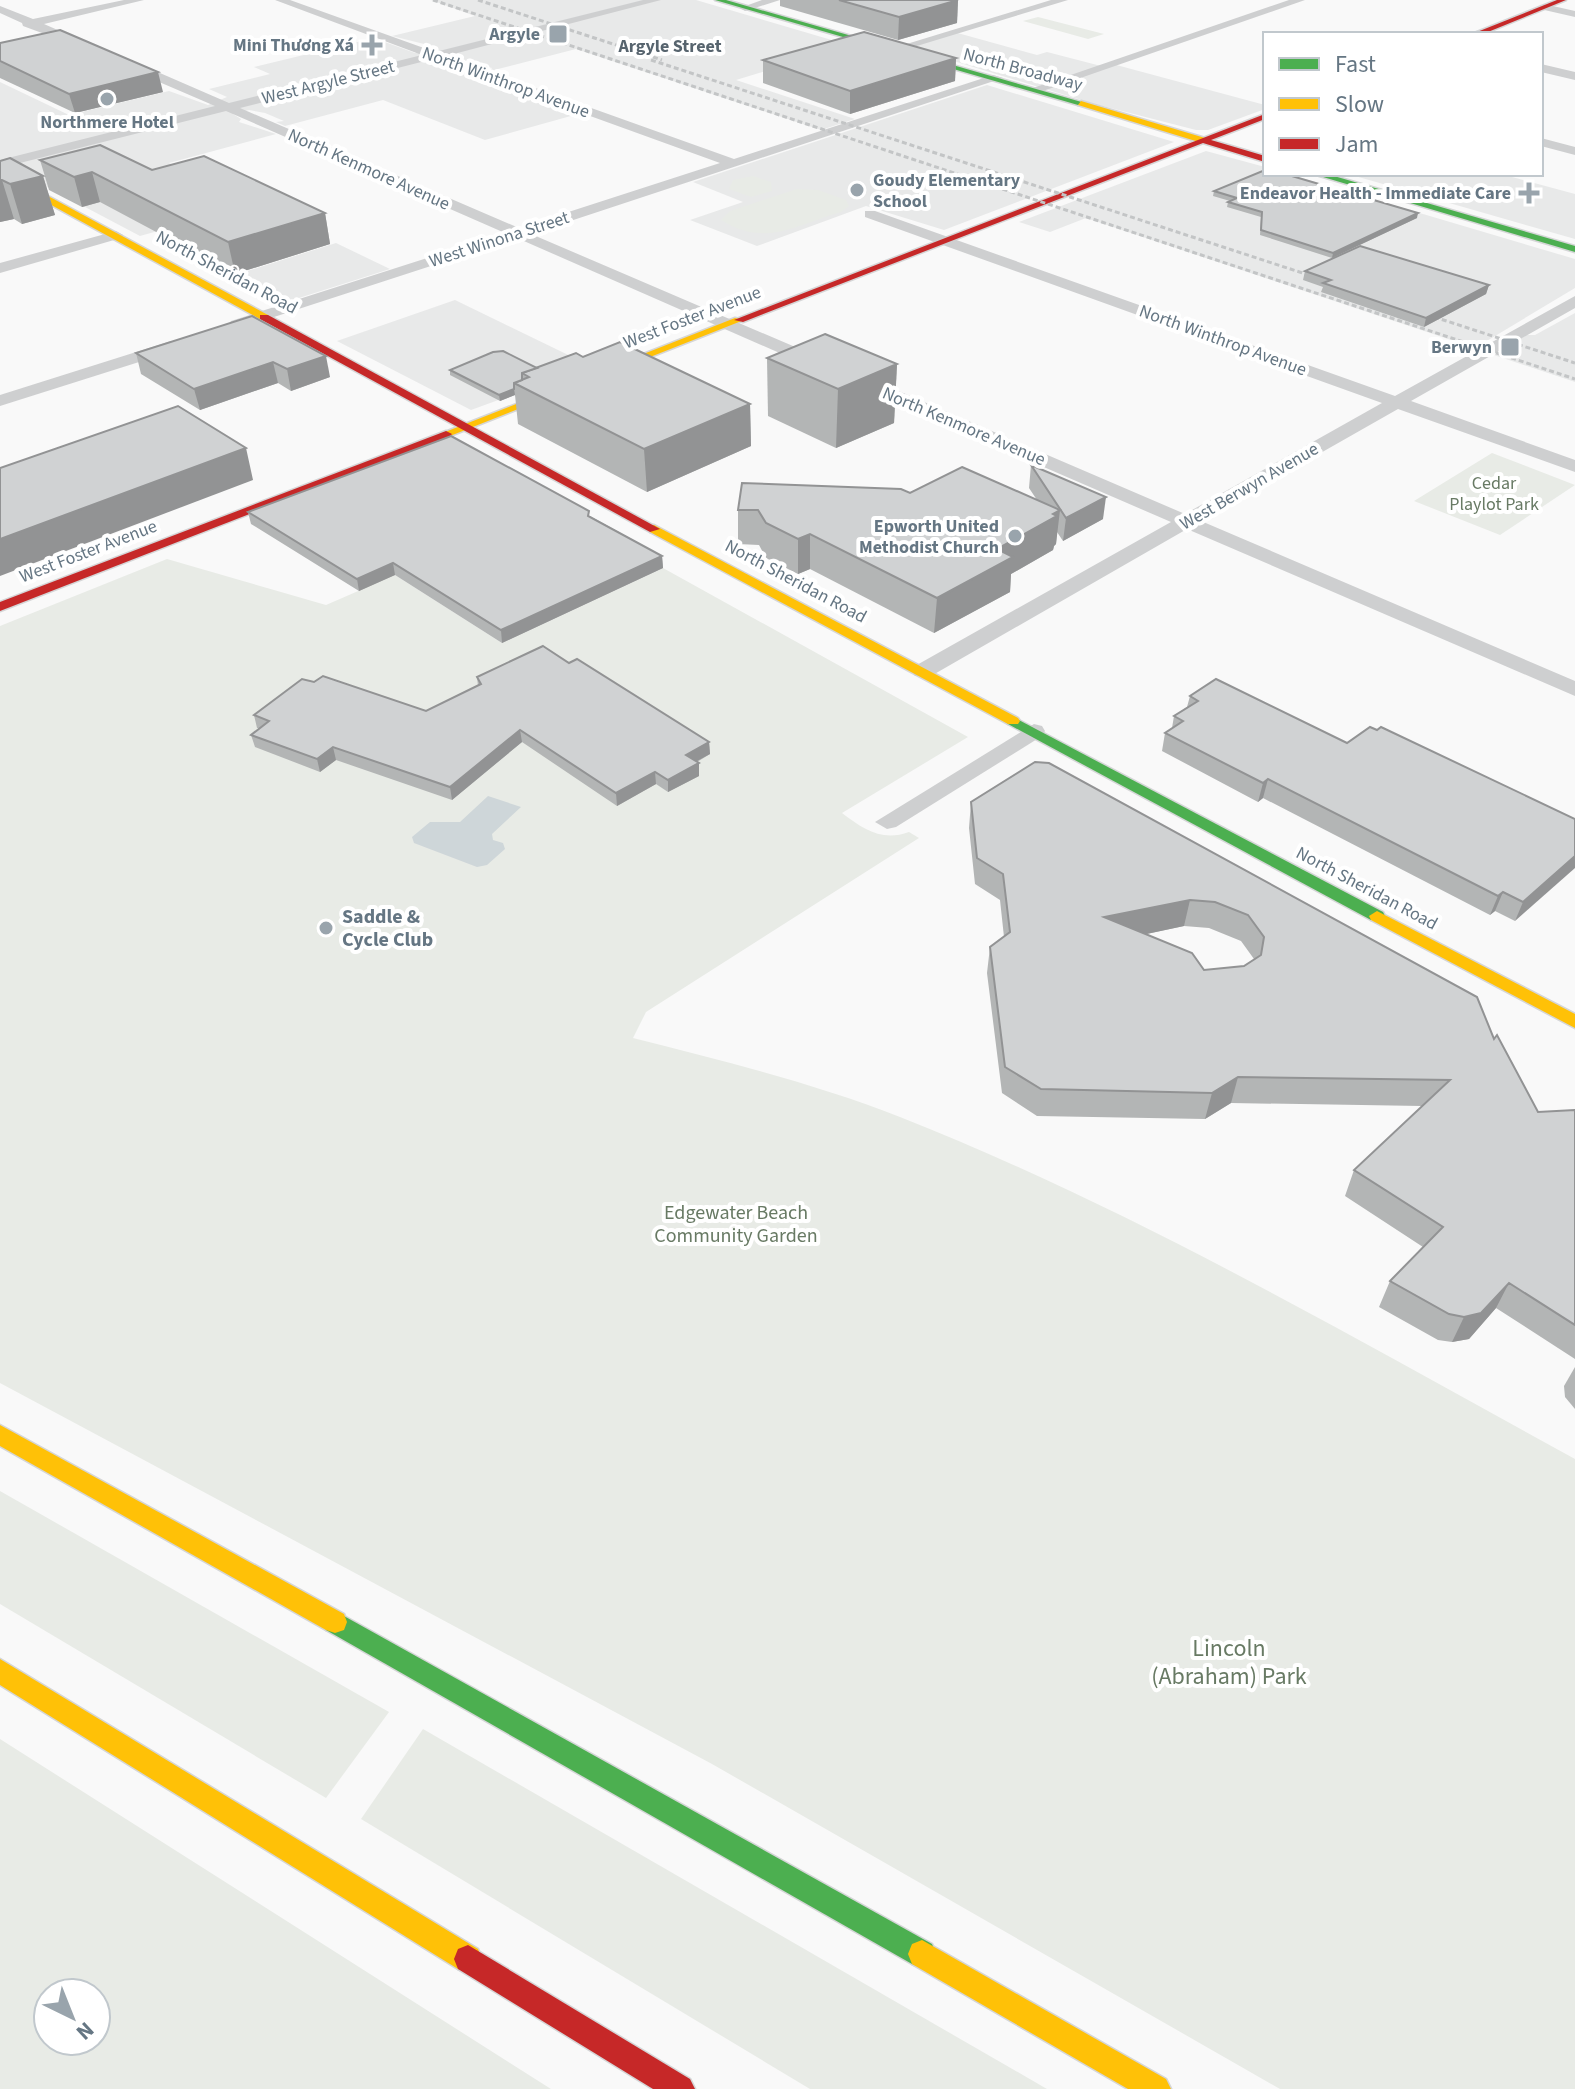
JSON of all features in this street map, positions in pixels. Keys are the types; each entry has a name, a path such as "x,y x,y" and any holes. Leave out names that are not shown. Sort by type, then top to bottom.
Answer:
{"main road":[{"name":"North Broadway","path":"718,0 1263,158"},
{"path":"1481,32 1563,0"},
{"name":"North Broadway","path":"992,79 1036,89 1097,109"},
{"name":"West Foster Avenue","path":"0,607 1263,117"},
{"name":"North Sheridan Road","path":"0,173 466,427 1575,1022"},
{"path":"1324,176 1575,249"},
{"path":"0,1435 752,1855 1156,2089"},
{"path":"0,1671 680,2089"}],"street":[{"path":"9,28 139,0"},
{"name":"North Winthrop Avenue","path":"280,0 733,163"},
{"name":"West Argyle Street","path":"0,164 656,0"},
{"path":"745,8 775,0"},
{"path":"893,50 1063,0"},
{"path":"1036,89 1300,0"},
{"path":"1544,7 1575,14"},
{"path":"0,9 98,51"},
{"name":"North Kenmore Avenue","path":"111,57 1575,689"},
{"path":"1543,68 1575,76"},
{"name":"West Winona Street","path":"226,328 992,79"},
{"path":"1543,143 1575,151"},
{"name":"North Winthrop Avenue","path":"870,214 1575,466"},
{"path":"0,268 116,235"},
{"name":"West Berwyn Avenue","path":"923,671 1575,301"},
{"path":"0,401 195,338"},
{"path":"887,822 1034,731"}],"shaded area":[{"path":"431,0 696,0 920,66 782,66 736,80 855,119 821,130 576,49 490,71 492,68 454,58 440,62 578,114 485,140 383,100 285,126 276,122 284,121 265,113 249,110 233,114 241,119 239,122 276,134 169,163 254,204 140,236 15,170 8,159 0,160 0,82 69,115 169,91 208,105 227,97 209,89 270,74 254,67 374,38 415,53 429,49 423,47 424,44 392,36 475,16"},
{"path":"954,32 1037,55 1047,52 1101,66 1109,63 1263,104 1263,110 1208,130 1196,130 1091,103 905,46"},
{"path":"987,85 1174,142 944,230 866,206 757,246 690,220 743,202 693,182"},
{"path":"1206,151 1263,166 1263,176 1295,176 1575,259 1575,288 1475,348 1086,218 1050,232 1019,222"},
{"path":"1355,176 1508,176 1575,194 1575,239"},
{"path":"336,243 390,269 277,305 222,279"},
{"path":"455,300 591,366 471,410 337,341"},
{"path":"1575,313 1575,382 1494,355 1526,335 1535,335"},
{"path":"488,796 521,807 492,834 493,840 503,843 505,849 487,865 477,867 414,843 412,837 430,822 460,822"}],"green space":[{"path":"1038,17 1104,34 1088,39 1023,21"},
{"path":"753,176 771,182 772,191 751,197 729,189 733,180"},
{"path":"797,189 818,190 846,200 849,206 841,212 795,228 767,233 737,228 721,220 730,211"},
{"name":"Cedar Playlot Park","path":"1492,453 1575,485 1500,535 1414,501"},
{"name":"Lincoln (Abraham) Park","path":"167,559 326,605 395,575 502,643 663,568 968,737 842,813 881,835 909,832 919,838 646,1012 633,1038 835,1094 987,1153 1159,1234 1575,1459 1575,2089 1280,2089 712,1764 0,1383 0,626"},
{"path":"0,1491 389,1712 326,1798 0,1604"},
{"path":"423,1729 1047,2089 810,2089 361,1819"},
{"path":"0,1739 551,2089 0,2089"}],"building":[{"path":"839,0 958,0 899,17"},
{"path":"60,30 158,72 69,94 0,61 0,43"},
{"path":"864,32 956,58 850,91 763,60"},
{"path":"100,145 152,170 204,156 325,213 228,242 92,172 74,177 40,160"},
{"path":"10,158 43,176 10,184 0,180 0,161"},
{"path":"1263,171 1263,176 1292,176 1418,213 1333,253 1261,230 1262,212 1228,202 1237,198 1214,191"},
{"path":"1360,246 1489,285 1426,318 1323,283 1331,280 1305,271"},
{"path":"252,316 326,356 287,369 273,362 194,389 136,353"},
{"path":"825,334 897,364 838,389 767,358"},
{"path":"620,342 750,404 644,449 514,383 529,377 522,373 576,353 583,357"},
{"path":"503,351 537,368 522,373 522,380 514,383 514,389 499,395 450,370 493,352"},
{"path":"178,406 246,448 0,539 0,468"},
{"path":"451,436 589,511 588,516 662,556 501,630 393,563 357,579 248,512"},
{"path":"1031,465 1106,497 1066,518"},
{"path":"962,467 1060,510 1053,514 1057,516 997,549 1013,557 937,598 810,534 798,539 766,523 758,510 738,510 742,483 901,489 910,493"},
{"path":"543,646 569,663 577,659 709,742 686,755 699,763 668,780 655,772 616,793 520,730 450,787 333,747 317,759 251,735 269,721 254,715 302,679 314,682 323,676 426,711 481,684 477,677"},
{"path":"1216,679 1347,743 1370,727 1377,730 1381,727 1575,819 1575,856 1523,902 1503,892 1498,896 1268,779 1263,783 1165,733 1183,721 1174,716 1198,701 1190,696"},
{"path":"1035,762 1049,763 1477,997 1494,1039 1497,1035 1538,1112 1575,1110 1575,1325 1509,1283 1481,1313 1464,1317 1449,1314 1390,1281 1443,1227 1354,1170 1450,1080 1238,1077 1212,1093 1041,1089 1005,1067 990,947 1010,932 1003,874 977,858 971,802","holes":["1190,900 1215,902 1248,915 1264,937 1261,955 1244,966 1204,970 1192,953 1104,917"]}],"railway":[{"path":"433,0 1575,379"},
{"path":"478,0 662,60"},
{"path":"651,60 1324,280"},
{"path":"1419,312 1575,363"}],"traffic: fast":[{"path":"718,0 1081,103"},
{"path":"1324,176 1575,249"},
{"path":"1013,721 1377,916"},
{"path":"335,1622 922,1954"}],"traffic: slow":[{"path":"1081,103 1202,140"},
{"path":"0,173 264,317"},
{"path":"446,434 739,320"},
{"path":"654,529 1013,721"},
{"path":"1377,916 1575,1022"},
{"path":"0,1435 335,1622"},
{"path":"0,1671 468,1959"},
{"path":"922,1954 1156,2089"}],"traffic: jam":[{"path":"1481,32 1563,0"},
{"path":"739,320 1263,117"},
{"path":"1202,140 1263,158"},
{"path":"264,317 654,529"},
{"path":"0,607 446,434"},
{"path":"468,1959 680,2089"}],"place":[{"name":"Argyle","path":"558,34"},
{"name":"Mini Thương Xá","path":"372,45"},
{"name":"Northmere Hotel","path":"107,99"},
{"name":"Goudy Elementary School","path":"857,190"},
{"name":"Endeavor Health - Immediate Care","path":"1529,193"},
{"name":"Berwyn","path":"1510,347"},
{"name":"Epworth United Methodist Church","path":"1015,536"},
{"name":"Saddle & Cycle Club","path":"326,928"}],"district":[{"name":"Argyle Street","path":"670,46"}],"park label":[{"name":"Edgewater Beach Community Garden","path":"736,1224"}]}
